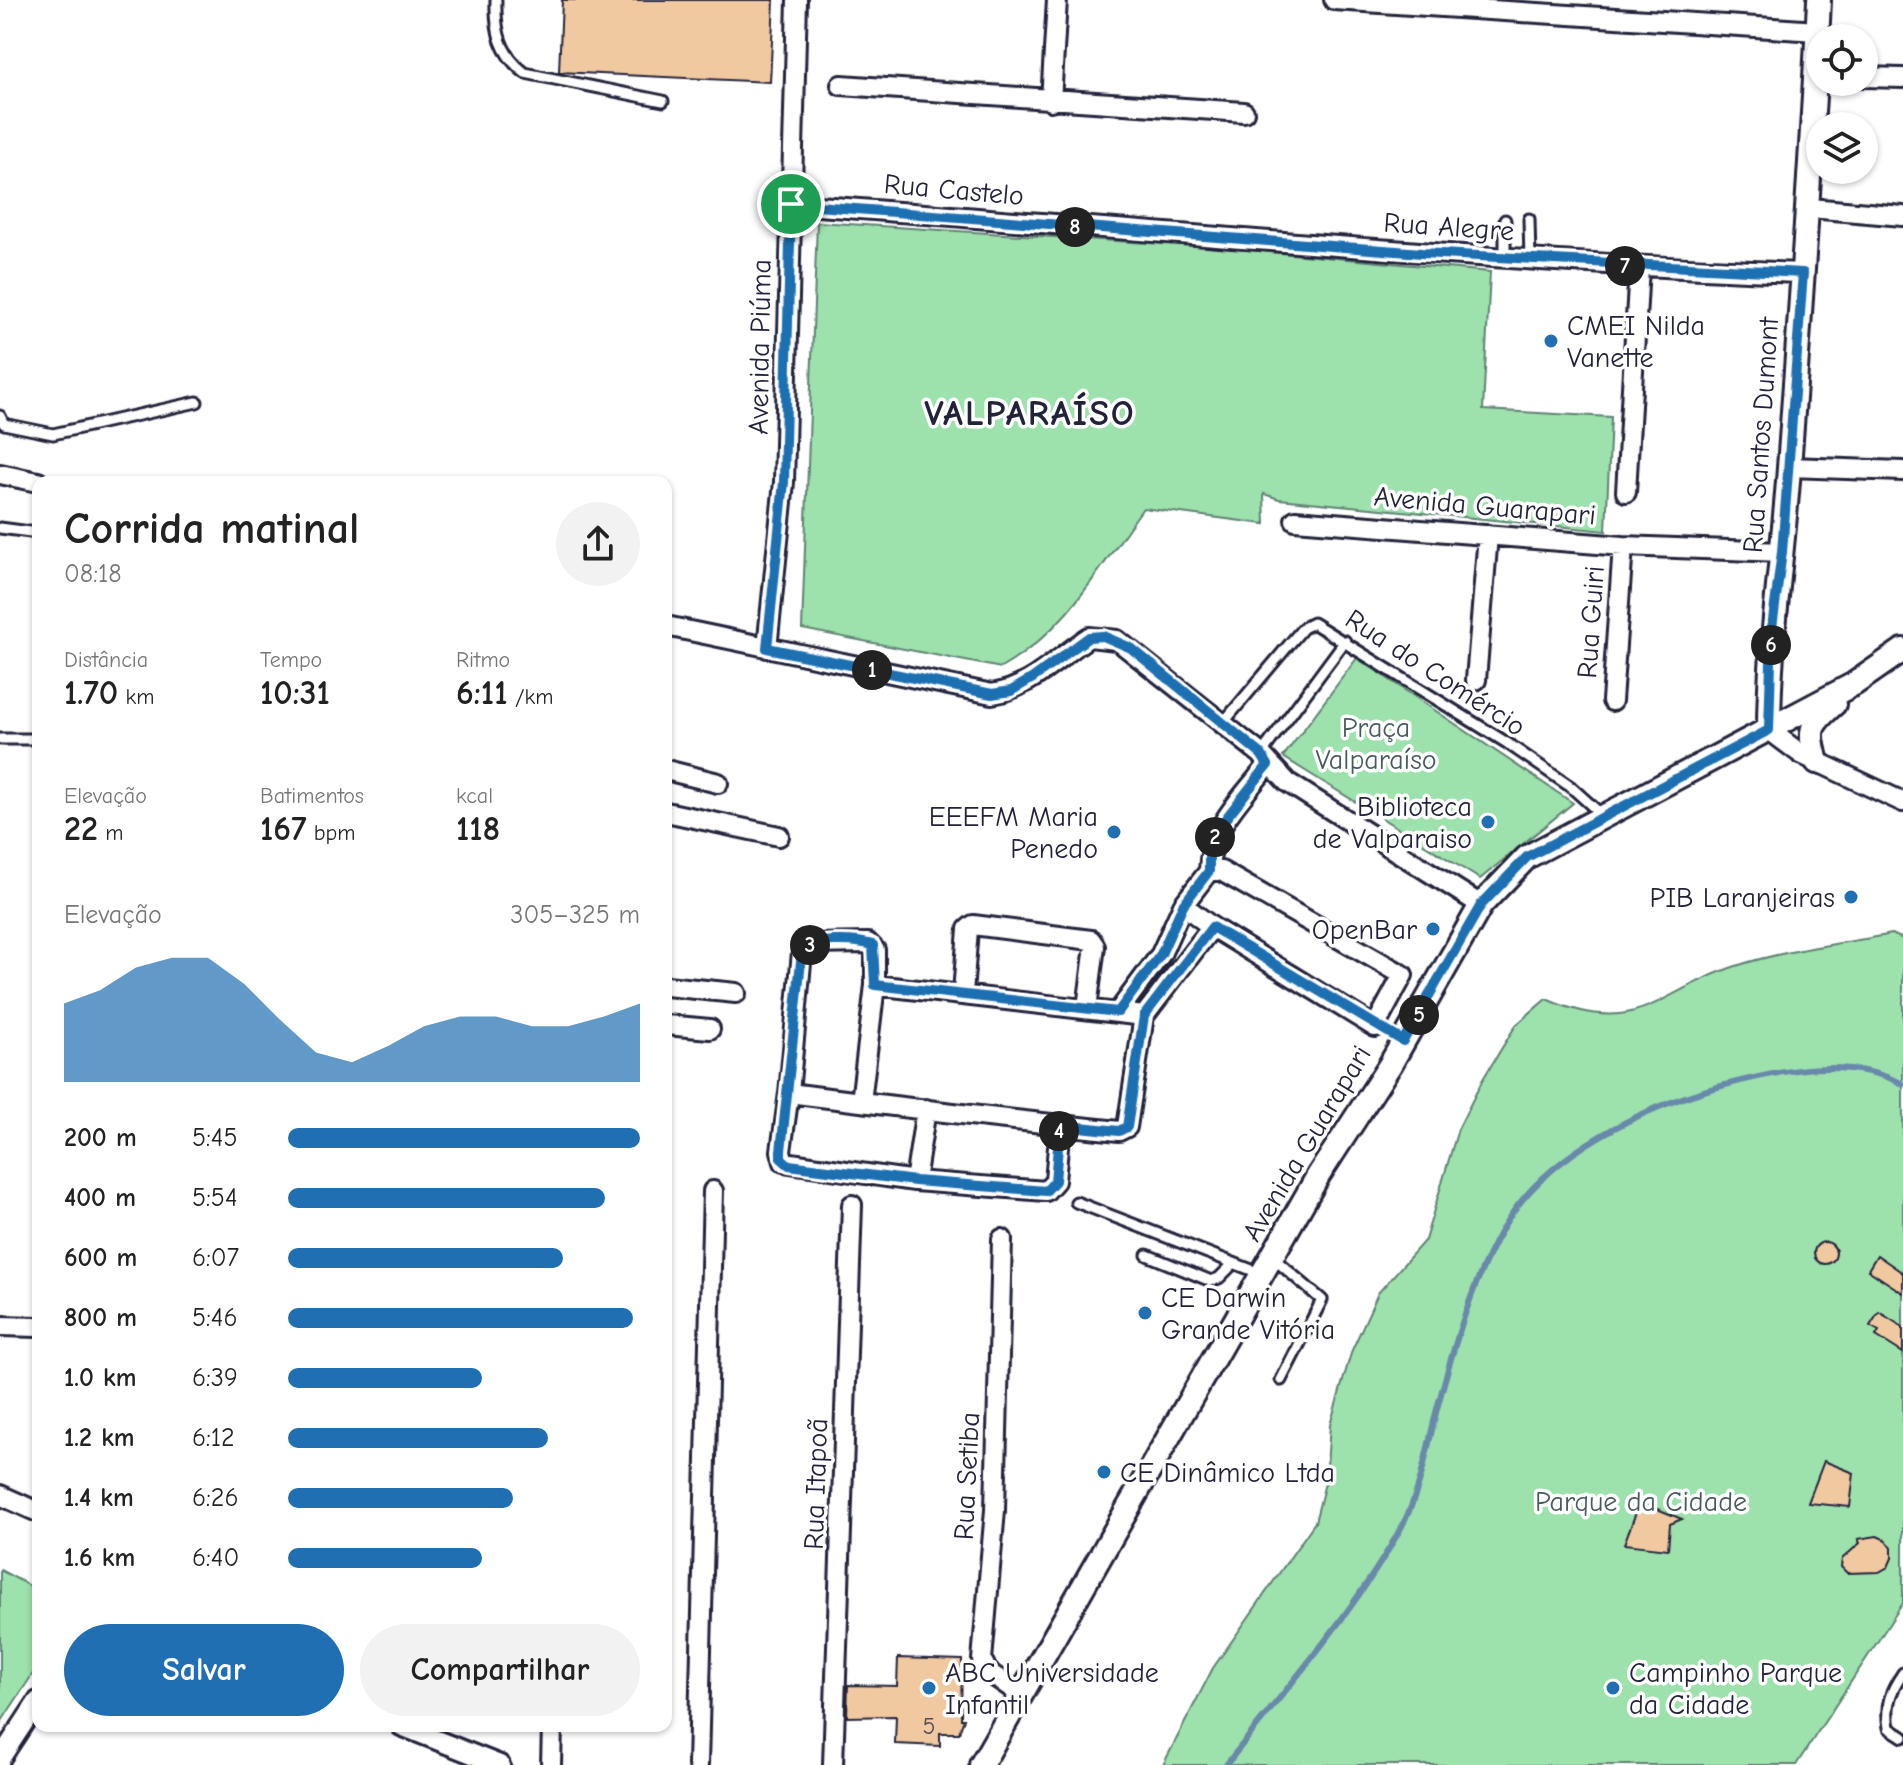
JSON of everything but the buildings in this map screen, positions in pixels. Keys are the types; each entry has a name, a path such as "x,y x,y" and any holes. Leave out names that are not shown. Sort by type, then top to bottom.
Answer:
{"street":[{"name":"Avenida Piúma","path":"767,648 784,482 797,0"},
{"path":"1051,101 1057,0"},
{"path":"1334,0 1806,30"},
{"name":"Rua Santos Dumont","path":"1818,24 1819,0"},
{"path":"1878,77 1903,78"},
{"path":"841,85 1244,112"},
{"name":"Rua Santos Dumont","path":"1769,730 1772,628 1782,552 1816,96"},
{"name":"Rua Castelo","path":"791,204 1256,241"},
{"path":"1810,208 1903,216"},
{"name":"Rua Alegre","path":"1256,241 1639,267 1803,273"},
{"path":"1626,492 1639,267"},
{"path":"1789,467 1903,471"},
{"path":"0,474 32,481"},
{"name":"Avenida Guarapari","path":"1295,520 1623,546 1782,552"},
{"path":"1476,680 1488,535"},
{"name":"Rua Guiri","path":"1612,701 1623,546"},
{"path":"672,627 992,694 1011,691 1089,637 1103,636 1131,648 1223,723 1287,782 1481,905"},
{"path":"1817,762 1811,740 1813,723 1844,690 1903,650"},
{"name":"Avenida Guarapari","path":"986,1760 1267,1266 1433,992 1481,905 1527,857 1844,690"},
{"path":"1769,694 1816,705"},
{"path":"1769,730 1789,747 1903,802"},
{"path":"1118,1012 1161,954 1183,905 1209,871 1209,854 1219,827 1264,759"},
{"path":"672,772 718,783"},
{"path":"672,813 779,836"},
{"path":"1209,871 1221,871 1433,992"},
{"path":"1183,905 1212,927 1403,1041"},
{"path":"963,993 968,929 973,925 1091,940 1095,946 1087,1008"},
{"path":"789,1093 1125,1130 1144,1016 1212,927"},
{"path":"861,1102 875,985 873,945 817,943 806,946 802,952 781,1151 784,1162 915,1181 1046,1191 1055,1181 1060,1125"},
{"path":"1375,1027 1403,975"},
{"path":"875,985 1144,1016"},
{"path":"672,987 736,993"},
{"path":"672,1026 710,1029"},
{"path":"915,1181 926,1109"},
{"path":"698,1765 713,1191"},
{"name":"Rua Itapoã","path":"833,1765 852,1205"},
{"name":"Rua Setiba","path":"1002,1239 995,1510 982,1660 988,1672 1022,1695"},
{"path":"0,1326 32,1327"},
{"path":"0,1495 32,1509"},
{"path":"0,1759 32,1710"},
{"path":"418,1732 500,1765"},
{"path":"551,1765 552,1732"}],"lane":[{"path":"496,0 495,27 507,59 525,73 663,101"},
{"path":"1529,219 1530,260"},
{"path":"1505,220 1505,258"},
{"path":"0,416 4,424 53,434 197,402"},
{"path":"0,528 32,532"},
{"name":"Rua do Comércio","path":"1223,723 1308,625 1323,626 1520,752 1571,787 1602,815"},
{"path":"1264,759 1345,641"},
{"path":"0,739 32,739"},
{"path":"1076,1202 1234,1263 1267,1266 1322,1300 1281,1380"},
{"path":"1147,1255 1211,1281 1219,1278 1234,1263"},
{"path":"1903,1673 1890,1693 1886,1710 1889,1728 1903,1737"}],"green space":[{"path":"817,222 1225,248 1490,272 1483,410 1611,417 1606,531 1279,499 1264,494 1265,524 1143,508 1097,575 1064,616 1024,653 1001,668 802,629"},
{"name":"Praça Valparaíso","path":"1357,658 1573,803 1480,879 1283,757"},
{"name":"Parque da Cidade","path":"1892,934 1903,939 1903,1603 1796,1765 1163,1765 1213,1668 1315,1522 1326,1479 1330,1425 1352,1350 1378,1293 1425,1240 1458,1129 1483,1079 1516,1025 1546,999 1578,1010 1626,1013 1755,960"},
{"path":"0,1570 32,1587 32,1675 0,1724"}],"waterway":[{"path":"1226,1765 1341,1619 1402,1526 1419,1482 1451,1360 1482,1271 1502,1229 1544,1177 1600,1136 1631,1120 1725,1085 1815,1068 1860,1070 1903,1084"}],"place":[{"name":"CMEI Nilda Vanette","path":"1551,341"},
{"name":"Biblioteca de Valparaiso","path":"1488,822"},
{"name":"EEEFM Maria Penedo","path":"1114,832"},
{"name":"PIB Laranjeiras","path":"1851,897"},
{"name":"OpenBar","path":"1433,929"},
{"name":"CE Darwin Grande Vitória","path":"1145,1313"},
{"name":"CE Dinâmico Ltda","path":"1104,1472"},
{"name":"ABC Universidade Infantil","path":"929,1688"},
{"name":"Campinho Parque da Cidade","path":"1613,1688"}],"district":[{"name":"VALPARAÍSO","path":"1030,412"}],"route":[{"path":"791,204 1422,253 1639,267 1803,273 1782,552 1772,628 1769,730 1602,815 1527,857 1505,875 1481,905 1403,1041 1212,927 1178,967 1144,1016 1138,1038 1127,1127 1119,1131 1060,1125 1055,1181 1046,1191 1028,1193 789,1165 781,1158 781,1151 802,952 806,946 817,943 873,945 875,985 1118,1012 1161,954 1183,905 1209,871 1209,854 1219,827 1268,765 1261,754 1131,648 1103,636 1089,637 1011,691 992,694 767,648 784,482 791,204"}]}
